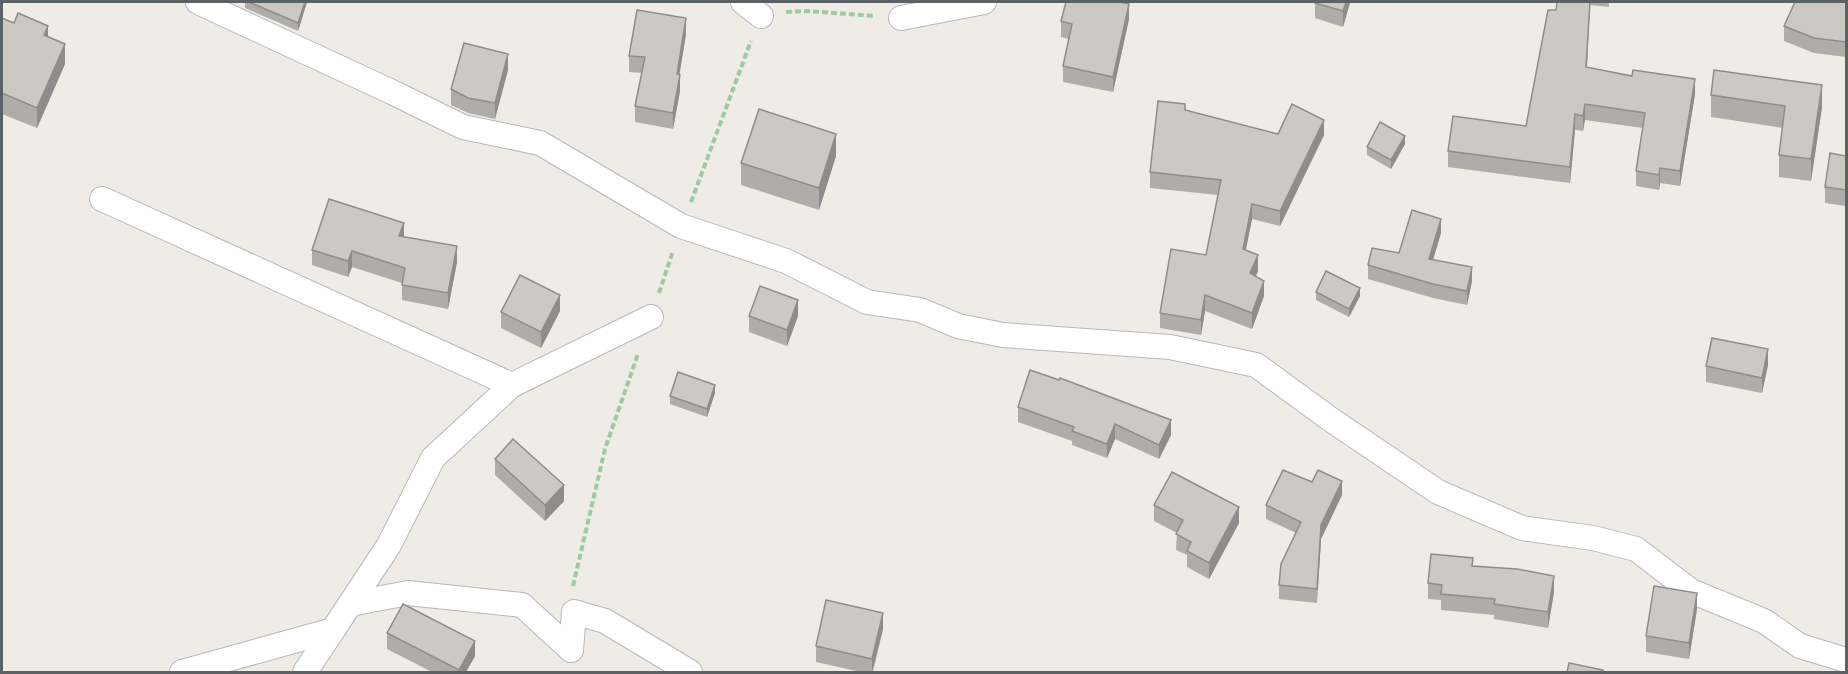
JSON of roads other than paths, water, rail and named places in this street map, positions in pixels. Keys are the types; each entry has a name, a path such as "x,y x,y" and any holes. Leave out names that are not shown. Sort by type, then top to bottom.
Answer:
{"street":[{"path":"198,2 394,93 463,128 540,143 681,226 786,261 867,302 920,310 957,326 1003,335 1170,347 1256,365 1330,419 1438,492 1522,528 1593,538 1636,549 1691,591 1764,621 1800,646 1846,660"},
{"path":"901,18 984,2"},
{"path":"102,199 512,385"},
{"path":"305,672 389,545 433,458 512,385 651,317"},
{"path":"350,604 408,593 522,605 571,650 574,612 605,621 690,672"},
{"path":"182,672 333,630"}]}
